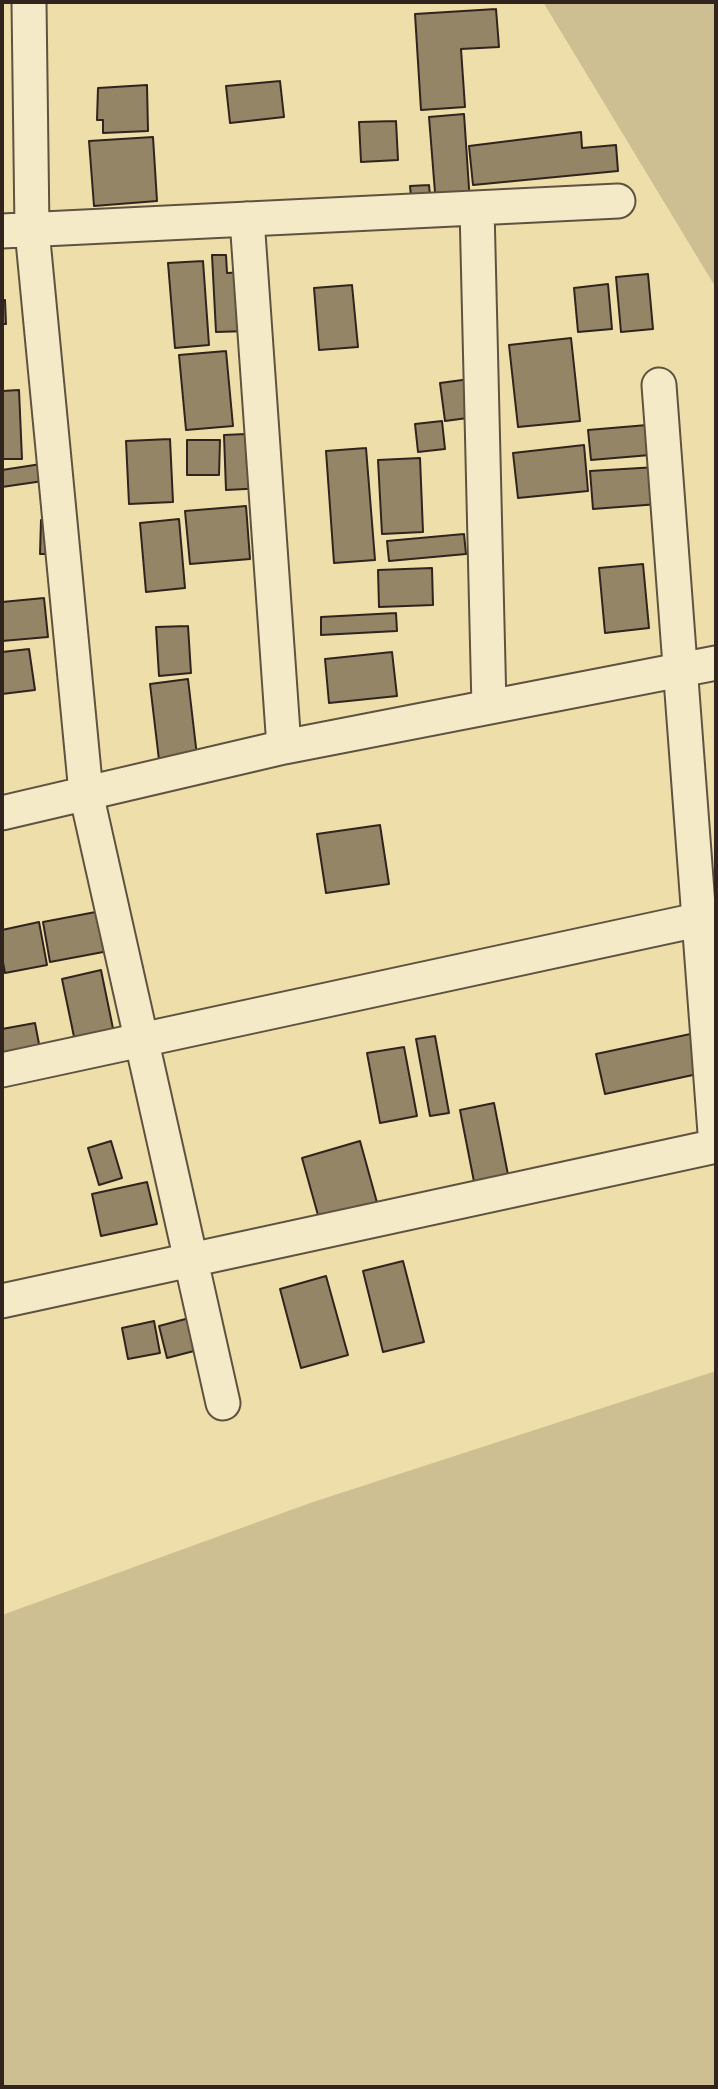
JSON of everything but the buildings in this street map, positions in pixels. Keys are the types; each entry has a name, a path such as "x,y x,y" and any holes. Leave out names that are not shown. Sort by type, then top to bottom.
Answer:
{"street":[{"path":"29,2 17,231 86,793 223,1403"},
{"path":"17,231 618,201"},
{"path":"477,208 489,707"},
{"path":"247,219 284,747"},
{"path":"2,1301 716,1146 708,918 680,670 659,385"},
{"path":"2,813 284,747 716,663"},
{"path":"2,1070 708,918"}],"shaded area":[{"path":"543,2 716,2 716,288"},
{"path":"716,1371 716,2087 2,2087 2,1615 310,1503"}]}
